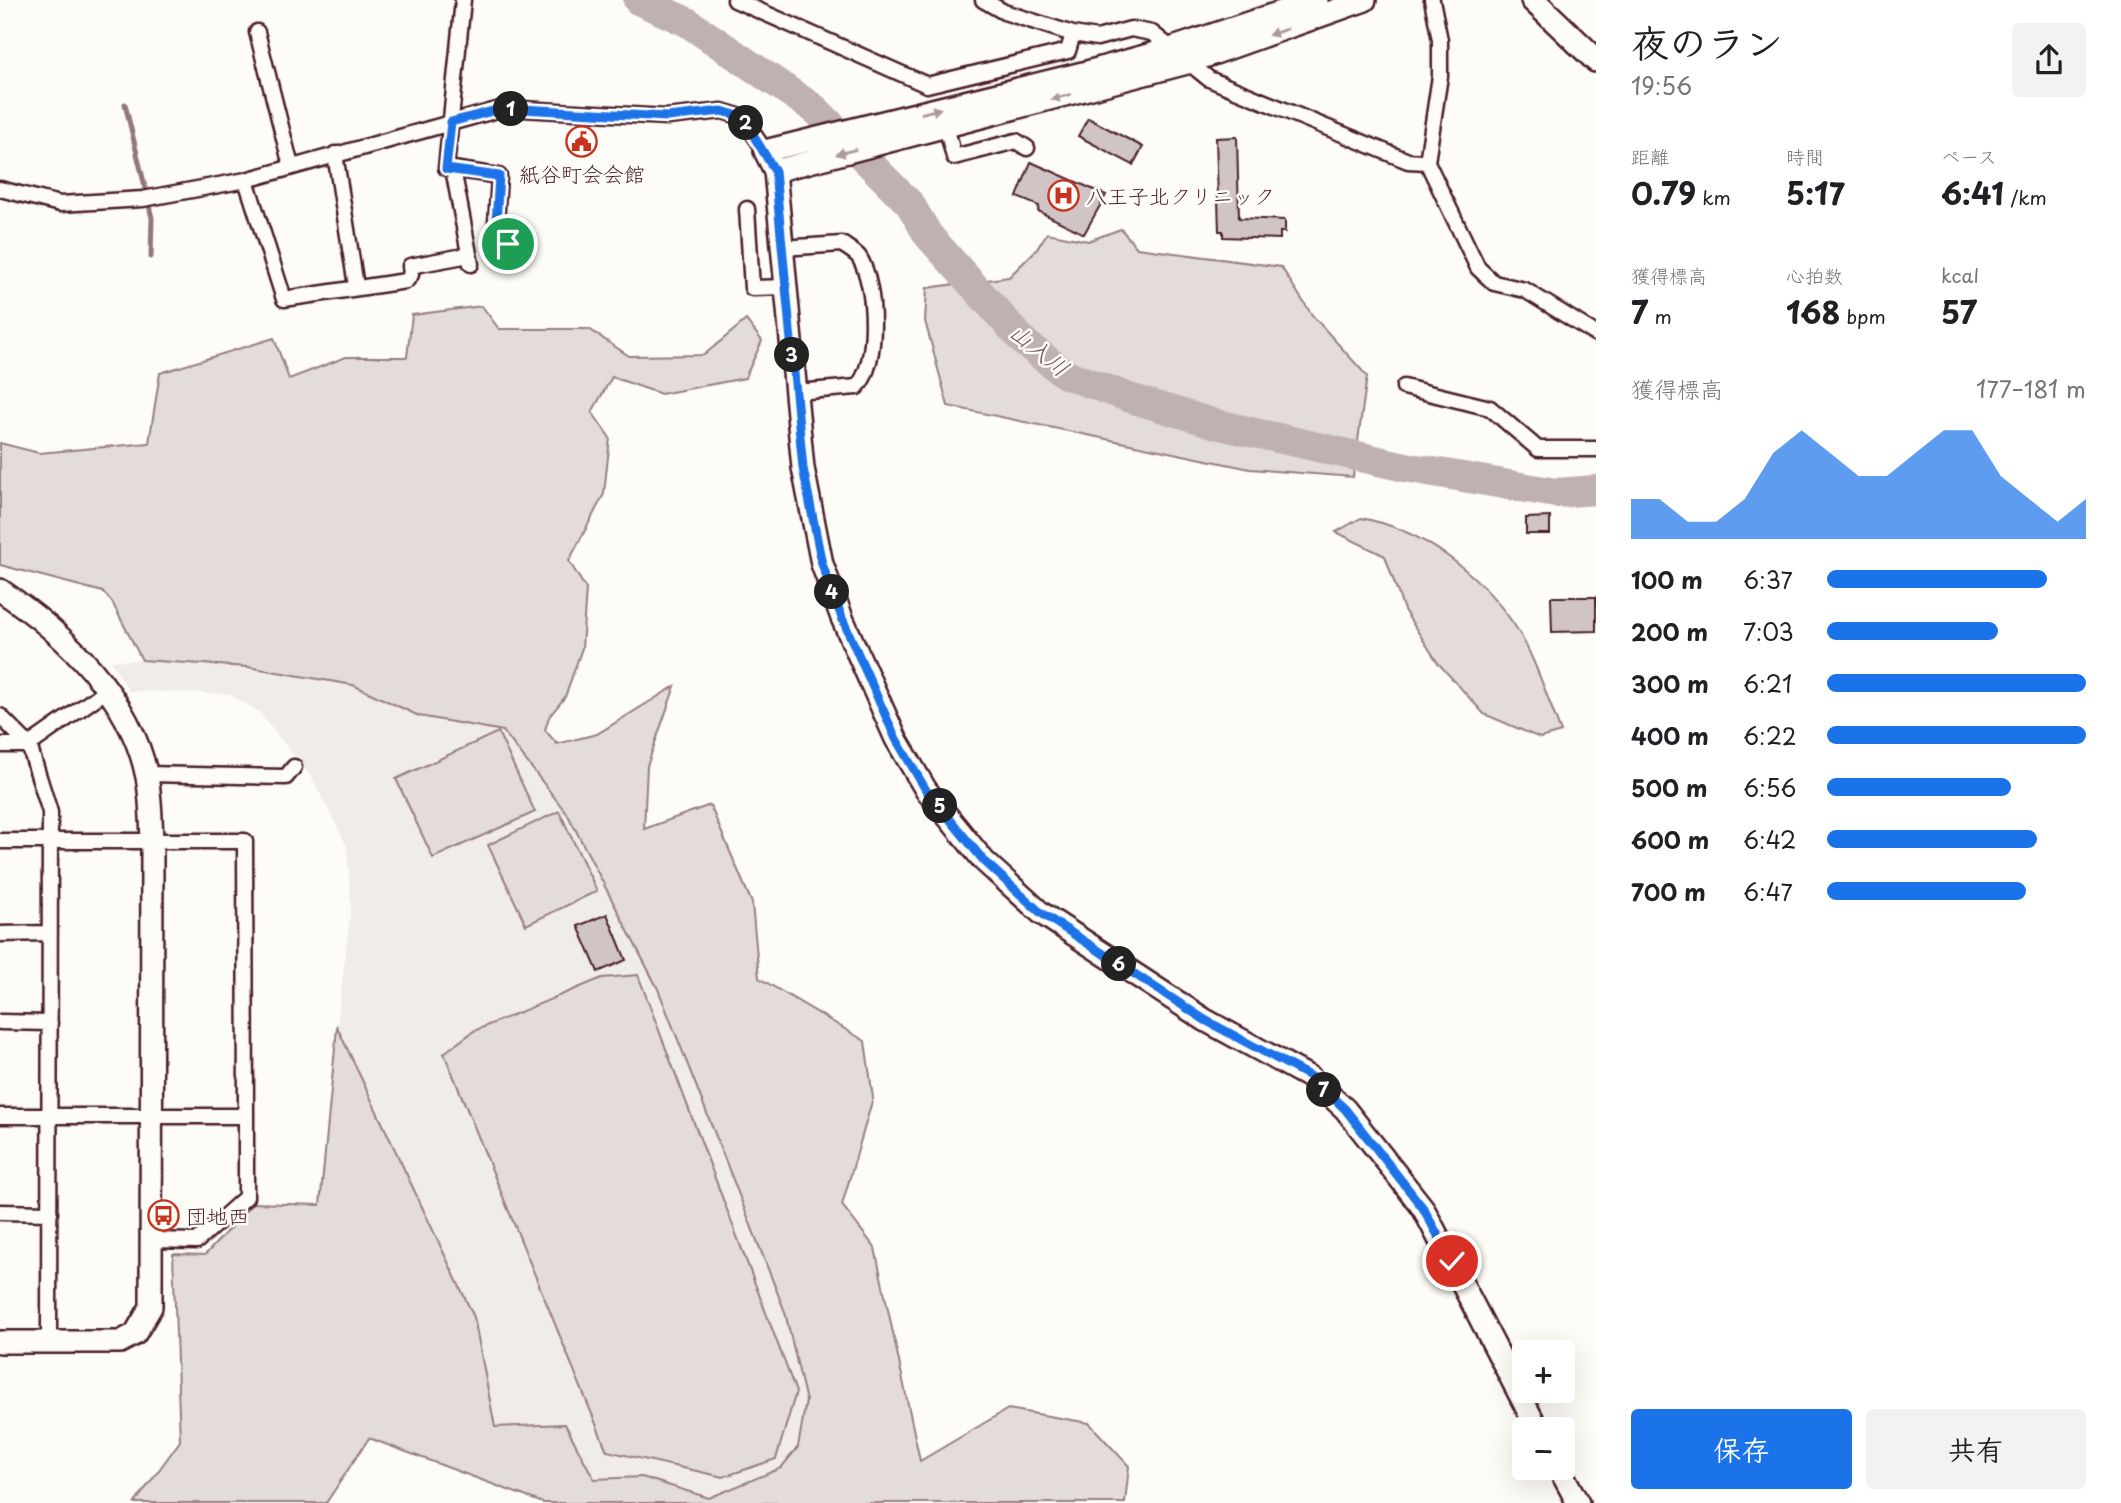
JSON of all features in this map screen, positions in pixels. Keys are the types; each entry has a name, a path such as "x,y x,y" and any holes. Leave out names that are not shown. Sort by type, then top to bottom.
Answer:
{"main road":[{"path":"1533,0 1596,60"}],"street":[{"path":"463,0 446,169 499,176 495,239 508,244"},
{"path":"735,0 927,85 1068,51 1073,34"},
{"path":"983,0 1004,12 1073,34 1097,38 1131,29 1152,33 1209,79 1408,161 1427,162"},
{"path":"765,151 1180,56 1317,0"},
{"path":"775,171 947,126 1365,0"},
{"path":"1432,0 1440,40 1440,76 1427,162 1478,268 1494,284 1525,290 1595,330"},
{"path":"257,32 291,166"},
{"path":"0,189 60,204 142,199 246,180 504,108 667,117 722,111 742,117 775,171 803,468 822,564 842,618 896,739 926,790 984,861 1041,913 1205,1020 1311,1077 1345,1109 1423,1208 1531,1417"},
{"path":"947,126 954,157 1016,141 1027,148"},
{"path":"335,154 356,286"},
{"path":"246,180 282,297 406,281 411,275 410,266 470,260 453,169"},
{"path":"747,209 752,288 786,287"},
{"path":"782,248 842,244 859,257 874,303 866,377 857,387 796,392"},
{"path":"1404,387 1490,408 1538,449 1596,449"},
{"path":"0,590 48,627 107,690 134,737 146,774 152,841 151,1307 135,1334 120,1342 0,1342"},
{"path":"0,745 29,745 107,690"},
{"path":"0,716 29,745 45,787 51,841 49,1342"},
{"path":"146,774 286,777 294,766"},
{"path":"0,841 246,841 246,1197 197,1241 151,1240"},
{"path":"0,934 50,933"},
{"path":"0,1022 50,1023"},
{"path":"0,1116 246,1116"},
{"path":"0,1212 50,1213"},
{"path":"1566,1480 1578,1503"}],"shaded area":[{"path":"1121,229 1137,248 1281,267 1312,315 1367,376 1353,477 1250,469 948,406 925,321 927,288 1009,277 1037,249 1047,233 1088,241"},
{"path":"482,306 499,329 589,329 629,356 704,355 746,320 762,341 745,378 661,394 612,377 592,412 610,438 604,494 569,561 586,589 582,648 565,697 549,717 545,730 557,744 597,734 675,686 647,766 644,829 710,805 752,903 759,978 865,1041 873,1098 842,1205 875,1248 920,1461 1008,1409 1089,1423 1129,1466 1125,1503 543,1503 369,1438 326,1503 135,1503 180,1441 173,1254 205,1255 253,1203 320,1205 337,1027 474,1317 495,1427 565,1424 594,1479 642,1477 709,1498 781,1468 798,1447 806,1401 785,1312 658,989 568,815 503,731 419,716 353,685 248,667 142,660 112,602 103,592 0,565 0,443 39,453 149,443 160,373 274,338 289,379 346,357 407,357 412,315"},
{"path":"1361,518 1406,532 1427,543 1466,570 1499,604 1520,633 1561,732 1540,738 1484,714 1438,663 1404,610 1385,556 1336,532"},
{"path":"142,660 248,667 353,685 419,716 503,731 568,815 658,989 785,1312 806,1401 798,1447 780,1468 709,1498 642,1477 594,1479 565,1424 495,1427 474,1317 337,1027 351,907 347,846 312,778 258,711 229,694 129,691 111,661"},
{"path":"498,732 535,812 433,858 396,779"},
{"path":"559,811 597,891 526,925 488,845"},
{"path":"638,975 796,1392 776,1459 723,1477 607,1451 444,1053 474,1031 602,978"}],"building":[{"path":"1088,118 1143,147 1133,165 1078,136"},
{"path":"1237,137 1239,218 1285,220 1285,232 1280,232 1280,239 1223,237 1223,231 1219,231 1216,138"},
{"path":"1031,162 1106,195 1084,234 1038,211 1039,206 1017,197"},
{"path":"1550,517 1550,534 1526,534 1526,518"},
{"path":"1551,597 1596,597 1596,631 1552,632"},
{"path":"607,914 626,960 598,972 578,926"}],"waterway":[{"name":"山入川","path":"638,0 687,22 816,110 910,204 928,235 1025,343 1065,374 1130,398 1216,424 1405,467 1556,493 1596,490"},
{"path":"125,104 146,191"},
{"path":"148,201 152,218 151,257"}],"place":[{"name":"紙谷町会会館","path":"582,141"},
{"name":"八王子北クリニック","path":"1063,195"},
{"name":"団地西","path":"163,1215"}],"route":[{"path":"508,244 499,243 495,239 499,176 446,169 451,122 504,108 667,117 722,111 742,117 775,171 803,468 822,564 842,618 896,739 926,790 984,861 1041,913 1205,1020 1311,1077 1345,1109 1423,1208 1452,1261"}]}
